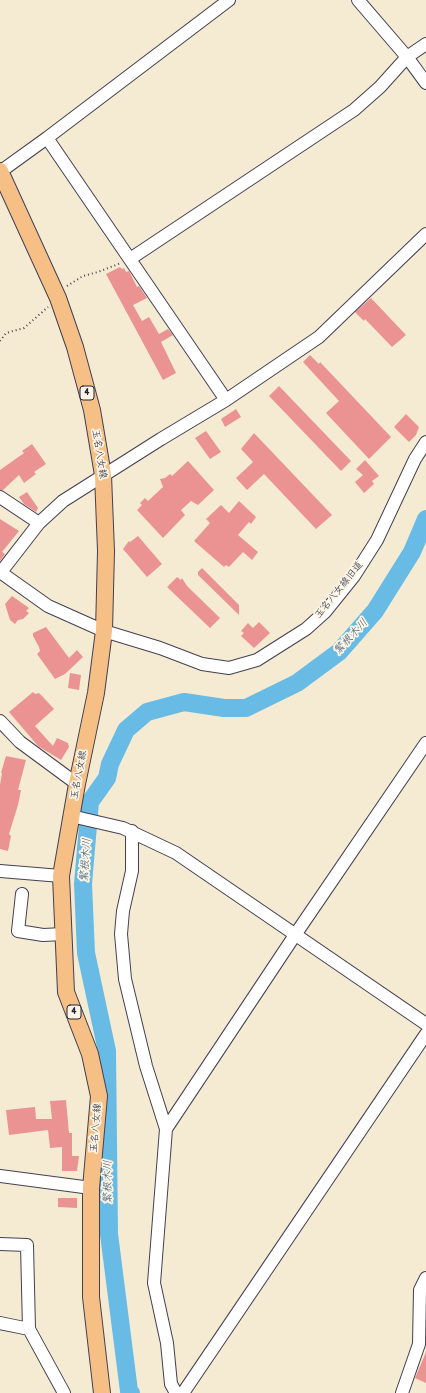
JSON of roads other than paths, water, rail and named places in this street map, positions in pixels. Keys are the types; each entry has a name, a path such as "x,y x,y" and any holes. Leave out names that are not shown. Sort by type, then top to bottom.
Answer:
{"main road":[{"name":"玉名八女線","path":"0,171 58,298 75,347 92,410 103,475 106,551 104,631 96,693 77,784 76,817 61,876 66,992 90,1054 99,1096 91,1188 91,1297 102,1393"}],"street":[{"path":"0,171 47,138 229,0"},
{"path":"358,0 407,57 426,83"},
{"path":"130,259 354,110 380,87 407,57 426,44"},
{"path":"47,138 226,400"},
{"path":"0,572 39,523 63,501 226,400 319,337 426,234"},
{"name":"玉名八女線旧道","path":"0,572 48,606 104,631 160,648 202,664 229,668 256,660 306,629 325,612 354,576 377,540 415,459 426,442"},
{"path":"0,497 39,523"},
{"path":"0,721 20,742 77,784"},
{"path":"166,1129 295,935 426,743"},
{"path":"76,817 127,830 176,853 426,1024"},
{"path":"127,830 132,872 123,911 121,934 125,979 146,1066 166,1129 154,1283 167,1343 171,1384 176,1393"},
{"path":"0,871 61,876"},
{"path":"22,894 18,931 43,935 64,934"},
{"path":"183,1393 426,1034"},
{"path":"0,1176 91,1188"},
{"path":"0,1244 27,1245 29,1329 64,1393"},
{"path":"402,1393 419,1344 420,1290 426,1278"},
{"path":"0,1323 29,1329"}],"waterway":[{"name":"繁根木川","path":"131,1393 129,1391 109,1234 107,1051 86,953 83,884 90,802 107,778 110,764 126,730 147,712 184,702 224,708 246,708 297,683 339,652 375,611 412,552 426,519"}]}
